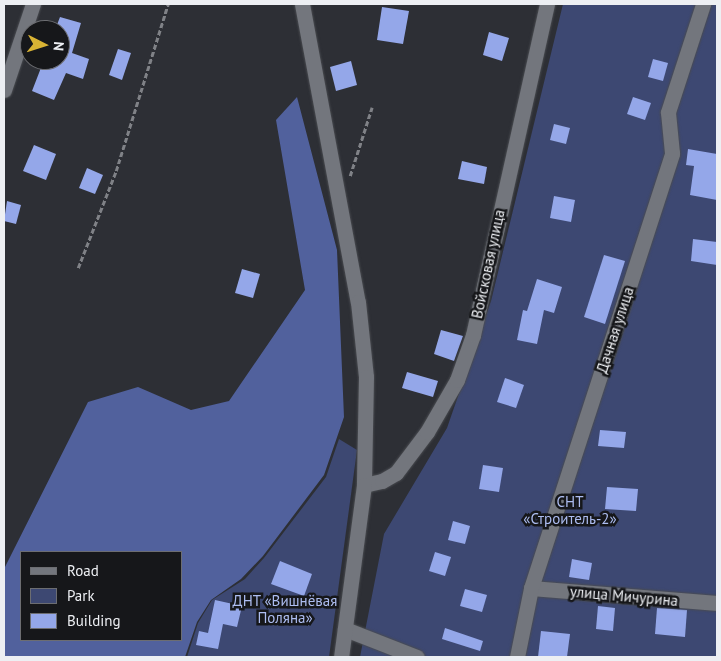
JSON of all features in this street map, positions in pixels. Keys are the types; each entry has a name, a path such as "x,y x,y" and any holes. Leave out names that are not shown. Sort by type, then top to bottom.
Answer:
{"street":[{"path":"4,90 33,4"},
{"path":"302,4 358,302 366,377 364,485 341,657"},
{"name":"Войсковая улица","path":"364,485 382,481 396,473 427,432 456,380 473,335 547,4"},
{"name":"Дачная улица","path":"518,657 531,588 672,153 668,112 703,4"},
{"name":"улица Мичурина","path":"531,588 717,603"},
{"path":"345,629 417,657"}],"path":[{"path":"78,268 116,171 168,4"},
{"path":"337,193 352,173 372,106"}],"green space":[{"name":"СНТ «Строитель-2»","path":"563,4 717,4 717,657 360,657 384,534 447,428 491,301"},
{"name":"ДНТ «Вишнёвая Поляна»","path":"339,439 357,450 329,657 187,657 198,623 212,600 245,579 264,558 326,477"}],"shaded area":[{"path":"297,97 337,250 344,417 324,475 263,556 241,579 211,600 197,622 185,657 4,657 4,569 88,402 138,387 191,410 229,401 305,290 276,120"}],"building":[{"path":"382,7 409,11 403,44 377,40"},
{"path":"60,17 81,23 72,53 89,59 83,79 66,73 54,100 32,91 40,70 70,70 70,20 59,20"},
{"path":"489,32 509,38 502,61 483,55"},
{"path":"118,49 131,53 122,80 109,75"},
{"path":"653,59 668,63 663,81 648,77"},
{"path":"351,61 357,85 336,91 330,67"},
{"path":"633,97 651,103 645,120 627,114"},
{"path":"554,124 570,128 566,144 550,140"},
{"path":"34,145 56,154 46,180 23,171"},
{"path":"688,149 717,154 717,200 690,195 694,166 686,165"},
{"path":"462,161 487,167 484,184 458,179"},
{"path":"87,168 103,175 95,194 79,188"},
{"path":"554,196 575,200 571,222 550,218"},
{"path":"7,201 21,205 16,224 4,221"},
{"path":"693,239 717,242 717,265 691,261"},
{"path":"604,255 625,261 605,324 584,317"},
{"path":"242,269 260,274 253,298 235,293"},
{"path":"537,279 562,287 554,313 544,310 537,344 517,340 523,310 527,311"},
{"path":"441,330 463,336 454,361 434,354"},
{"path":"407,372 438,381 433,397 402,388"},
{"path":"505,378 524,385 516,408 497,402"},
{"path":"600,430 626,432 624,448 598,446"},
{"path":"483,465 503,468 499,492 479,489"},
{"path":"607,487 638,489 636,511 605,509"},
{"path":"453,521 470,526 465,544 448,540"},
{"path":"435,552 451,557 445,576 429,571"},
{"path":"572,559 592,563 589,580 569,577"},
{"path":"280,561 312,574 304,596 271,584"},
{"path":"465,589 487,595 482,612 460,606"},
{"path":"215,600 242,606 237,627 223,624 218,649 196,645 199,631 208,633"},
{"path":"598,606 615,608 613,631 596,629"},
{"path":"657,608 687,610 685,637 655,634"},
{"path":"445,628 483,641 480,651 442,639"},
{"path":"541,631 570,634 567,657 538,657"}]}
